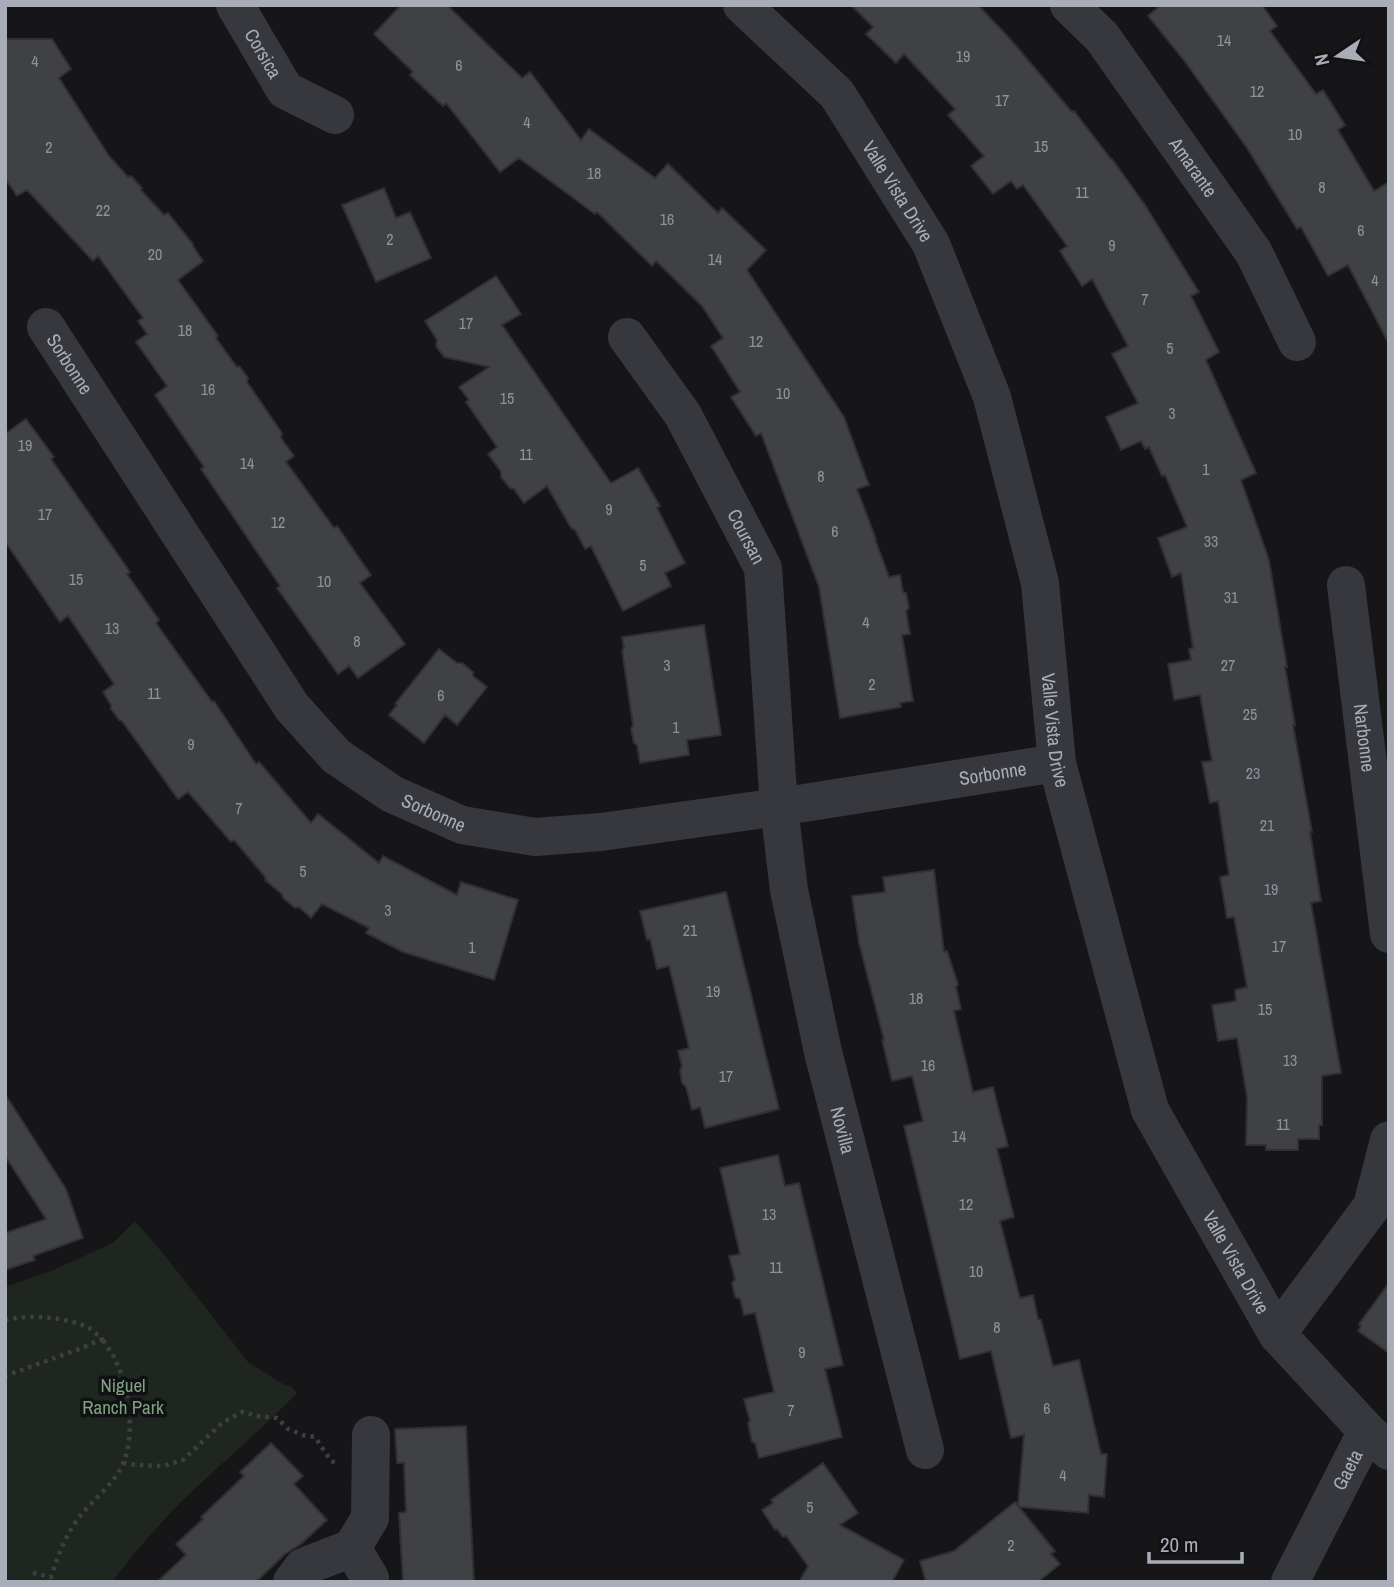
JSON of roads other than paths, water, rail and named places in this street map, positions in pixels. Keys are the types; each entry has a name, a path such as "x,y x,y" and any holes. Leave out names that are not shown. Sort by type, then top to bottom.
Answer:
{"street":[{"name":"Corsica","path":"235,5 285,90 335,115"},
{"name":"Valle Vista Drive","path":"742,5 837,94 932,243 992,397 1040,583 1057,763 1150,1110 1277,1334 1378,1441"},
{"name":"Amarante","path":"1069,5 1102,37 1254,253 1297,342"},
{"name":"Sorbonne","path":"46,327 292,707 336,756 392,794 462,825 535,837 601,832 1057,763"},
{"name":"Coursan","path":"627,337 682,415 763,568 779,807"},
{"name":"Narbonne","path":"1346,585 1389,934"},
{"name":"Novilla","path":"779,807 789,890 823,1052 925,1450"},
{"path":"1277,1334 1372,1206 1389,1140"},
{"name":"Gaeta","path":"1290,1582 1378,1441"},
{"path":"292,1582 303,1567 352,1548 370,1518 371,1452"},
{"path":"352,1548 370,1578 369,1582"}],"park label":[{"name":"Niguel Ranch Park","path":"123,1396"}]}
